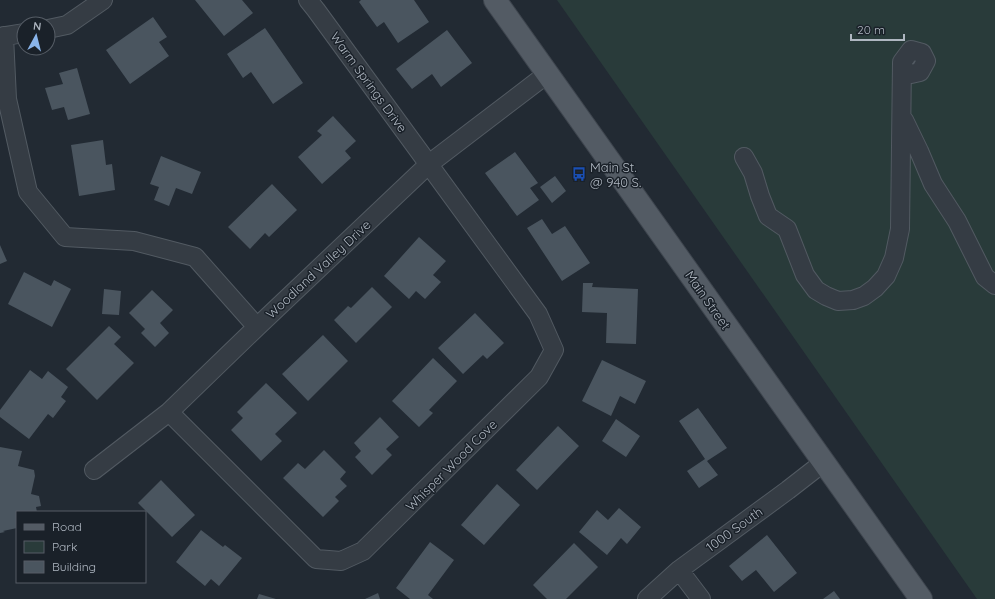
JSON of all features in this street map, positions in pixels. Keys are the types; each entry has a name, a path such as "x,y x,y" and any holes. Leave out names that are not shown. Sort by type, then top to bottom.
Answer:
{"main road":[{"name":"Main Street","path":"495,0 921,599"}],"street":[{"path":"56,27 67,25 103,0"},
{"name":"Warm Springs Drive","path":"308,0 429,164"},
{"path":"16,34 2,36 7,99 28,192 65,237 134,241 195,257 257,327"},
{"path":"744,158 752,173 768,216 787,229 805,275 816,290 838,301 853,300 864,296 875,288 886,276 894,258 900,229 902,69"},
{"name":"Woodland Valley Drive","path":"94,470 169,412 429,164 547,74"},
{"path":"902,115 933,184 957,221 985,277 995,285"},
{"name":"Whisper Wood Cove","path":"169,412 316,559 341,561 363,551 539,377 554,350 538,314 429,164"},
{"name":"1000 South","path":"647,599 679,570 824,462"},
{"path":"679,570 701,599"}],"green space":[{"path":"557,0 995,0 995,599 977,599"}],"building":[{"path":"195,0 242,0 253,13 224,36"},
{"path":"361,0 414,0 429,22 398,43 384,22 377,27 359,2"},
{"path":"153,17 167,37 159,42 169,56 130,84 106,50"},
{"path":"265,28 303,83 273,104 251,72 243,78 227,54"},
{"path":"447,30 472,63 441,87 432,74 412,89 396,69"},
{"path":"77,68 90,114 68,120 64,107 52,110 45,88 63,84 59,73"},
{"path":"333,116 356,141 345,151 351,158 322,184 298,157 322,135 317,131"},
{"path":"103,140 106,165 112,164 115,190 79,196 71,145"},
{"path":"515,152 538,183 530,188 539,200 517,216 485,173"},
{"path":"161,156 201,172 192,194 176,188 169,206 154,200 159,187 150,184"},
{"path":"555,176 566,191 552,203 540,187"},
{"path":"272,184 297,210 269,237 265,233 250,249 228,227"},
{"path":"542,219 552,234 565,226 590,263 562,281 527,228"},
{"path":"419,237 446,261 433,275 441,282 425,299 416,291 409,299 384,276"},
{"path":"0,245 7,261 0,264"},
{"path":"24,272 51,286 54,280 71,289 52,327 8,304"},
{"path":"583,283 593,283 592,287 638,289 636,344 606,343 607,313 582,312"},
{"path":"372,287 392,307 356,343 334,320 348,306 351,308"},
{"path":"104,289 121,291 119,315 102,314"},
{"path":"152,290 173,310 160,323 169,333 155,347 141,333 145,329 129,313"},
{"path":"475,313 504,343 487,359 483,355 463,374 438,348"},
{"path":"109,326 121,337 114,344 134,363 97,400 66,369"},
{"path":"323,335 348,361 308,401 282,374"},
{"path":"433,358 457,381 429,410 433,413 419,427 392,401"},
{"path":"602,360 646,381 635,404 620,396 611,416 582,401"},
{"path":"30,370 42,379 48,371 68,387 61,397 66,401 53,418 48,414 29,439 0,417 0,410"},
{"path":"266,383 297,413 275,434 282,441 261,461 231,430 243,418 237,412"},
{"path":"698,408 727,448 707,461 718,475 699,488 687,471 705,459 679,421"},
{"path":"380,417 399,437 386,449 392,455 372,475 355,457 361,451 354,443"},
{"path":"616,419 640,436 626,457 602,441"},
{"path":"558,426 579,446 537,490 516,470"},
{"path":"0,447 22,451 18,466 34,470 35,476 31,494 39,496 41,506 36,507 37,511 16,511 16,528 0,533"},
{"path":"324,450 346,472 340,479 347,486 335,497 339,501 323,517 283,478 298,463 305,469"},
{"path":"161,480 195,515 172,537 138,503"},
{"path":"497,484 520,505 484,545 461,525"},
{"path":"619,508 641,527 627,544 621,538 607,555 579,532 597,510 608,520"},
{"path":"201,530 223,547 225,545 242,558 219,586 211,579 205,586 176,562"},
{"path":"767,535 797,573 774,592 756,570 742,581 729,566"},
{"path":"430,542 454,560 428,595 433,599 410,599 396,588"},
{"path":"574,543 598,567 566,599 547,599 533,585"},
{"path":"834,591 840,599 823,599"},
{"path":"378,593 380,599 365,599"},
{"path":"259,594 276,599 257,599"}],"place":[{"name":"Main St. @ 940 S.","path":"579,174"}]}
